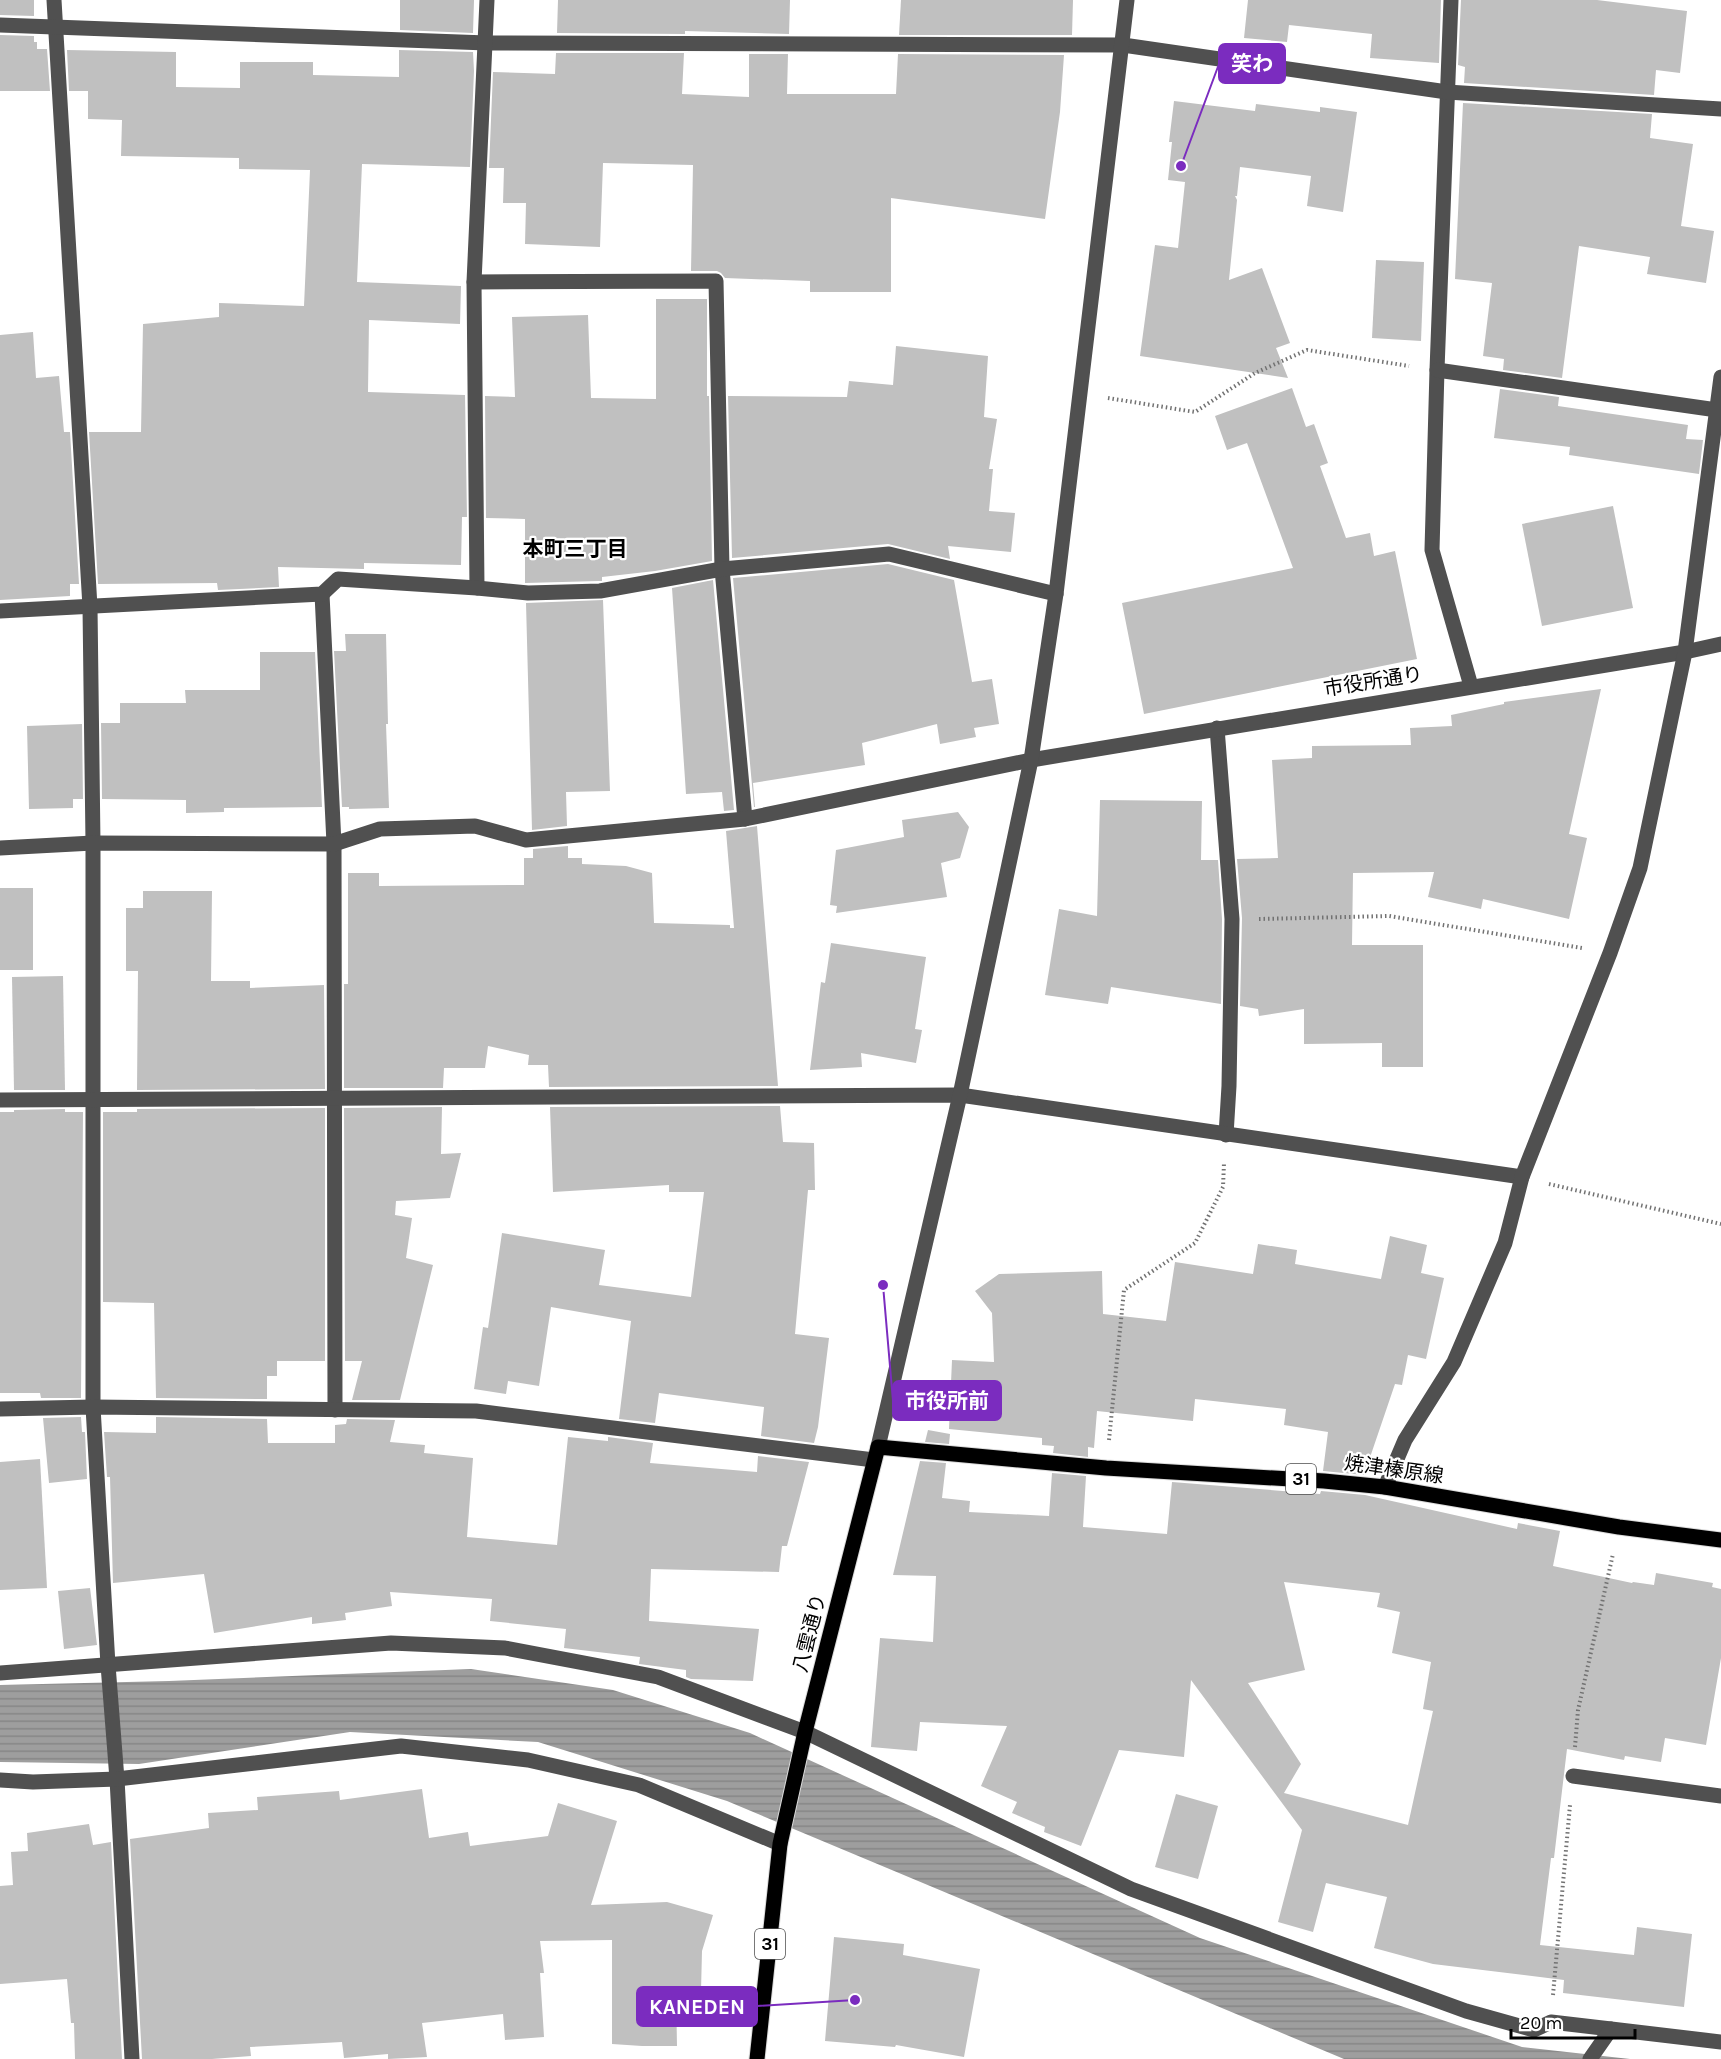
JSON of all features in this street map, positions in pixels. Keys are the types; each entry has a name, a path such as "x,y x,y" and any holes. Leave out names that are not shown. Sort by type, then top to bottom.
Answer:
{"main road":[{"name":"焼津榛原線","path":"876,1453 1324,1481 1386,1487 1619,1527 1721,1540"},
{"name":"八雲通り","path":"782,1837 805,1732 876,1453"},
{"name":"31","path":"757,2059 782,1837"}],"street":[{"path":"54,0 90,607 93,843 93,1407 132,2059"},
{"path":"477,588 474,282 487,43 487,0"},
{"path":"0,1409 93,1407 476,1411 876,1453 960,1095 1031,760 1056,594 1127,0"},
{"path":"1451,0 1432,550 1471,686"},
{"path":"0,25 487,43 1123,45 1447,92 1721,109"},
{"path":"474,282 716,281 722,569 745,819"},
{"path":"1437,370 1717,410"},
{"path":"1386,1487 1405,1440 1454,1362 1505,1243 1522,1177 1610,953 1640,868 1685,652 1721,377"},
{"path":"0,611 322,594 338,579 528,593 600,591 722,569 889,554 1056,594"},
{"path":"322,594 334,844 335,1410"},
{"name":"市役所通り","path":"0,848 93,843 334,844 380,829 475,826 526,840 745,819 1031,760 1685,652 1721,644"},
{"path":"1217,728 1232,919 1226,1135"},
{"path":"0,1100 960,1095 1522,1177"},
{"path":"0,1673 391,1643 506,1648 658,1677 805,1732 1131,1889 1466,2011 1534,2031 1551,2022 1721,2042"},
{"path":"0,1780 33,1782 117,1779 401,1746 528,1760 639,1785 782,1837"},
{"path":"1573,1776 1721,1796"},
{"path":"1593,2054 1611,2029"}],"path":[{"path":"1081,394 1195,412 1256,373 1307,350 1437,370"},
{"path":"1232,919 1389,916 1610,953"},
{"path":"1106,1468 1124,1290 1195,1244 1222,1187 1226,1135"},
{"path":"1522,1177 1721,1224"}],"shaded area":[{"path":"471,1669 613,1690 750,1733 1200,1938 1522,2047 1630,2059 1344,2059 727,1801 538,1742 350,1732 139,1764 0,1762 0,1685"}],"building":[{"path":"0,0 34,0 34,16 0,15"},
{"path":"400,0 474,0 473,33 400,30"},
{"path":"558,0 790,0 789,34 685,31 685,34 557,33"},
{"path":"901,0 1073,0 1072,35 899,35"},
{"path":"1248,0 1441,0 1439,63 1370,58 1372,34 1289,25 1287,42 1244,38"},
{"path":"1461,0 1597,0 1687,11 1680,73 1656,70 1654,95 1464,83 1465,67 1458,65"},
{"path":"0,35 34,36 37,49 47,49 50,91 0,91"},
{"path":"67,50 176,52 176,87 240,88 240,62 313,62 313,75 399,77 399,50 473,52 470,167 362,164 357,282 461,286 460,324 369,320 368,392 465,395 467,517 462,517 461,565 364,563 364,569 278,567 279,587 218,590 217,583 98,584 89,432 141,432 143,324 219,317 219,303 304,306 310,170 239,169 239,158 121,156 122,120 88,119 88,91 69,91"},
{"path":"556,53 684,53 682,94 749,97 749,54 788,54 787,94 896,94 898,54 1064,55 1060,112 1045,219 891,198 891,292 810,292 810,281 725,278 717,271 691,271 693,165 603,163 600,247 525,244 526,203 503,203 504,168 489,168 493,72 555,74"},
{"path":"1174,101 1255,111 1256,104 1320,112 1320,107 1357,112 1343,212 1307,206 1311,176 1240,167 1237,196 1235,196 1237,200 1229,280 1262,268 1290,343 1276,348 1288,378 1140,356 1155,245 1178,248 1185,182 1168,180 1172,142 1169,142"},
{"path":"1463,103 1652,114 1650,138 1693,144 1681,226 1714,231 1706,283 1647,274 1650,257 1579,246 1562,378 1503,370 1504,359 1483,356 1492,283 1455,279"},
{"path":"1376,260 1424,262 1421,341 1372,338"},
{"path":"656,299 707,299 707,396 709,396 712,561 602,577 602,581 525,583 525,519 486,518 485,396 515,397 512,317 588,315 591,398 656,399"},
{"path":"33,332 36,378 59,376 64,432 70,432 79,584 70,584 70,596 0,600 0,335"},
{"path":"896,346 988,356 984,417 997,419 989,469 993,469 989,511 1015,513 1011,552 948,546 950,559 888,544 732,558 728,396 847,397 849,381 893,385"},
{"path":"1292,388 1306,427 1314,424 1328,463 1320,466 1346,538 1370,533 1374,556 1395,551 1417,659 1144,714 1122,603 1293,568 1247,443 1227,450 1215,416"},
{"path":"1500,389 1559,397 1558,406 1688,425 1686,439 1703,440 1699,474 1569,455 1570,447 1494,438"},
{"path":"1613,506 1633,608 1542,626 1522,524"},
{"path":"888,564 954,580 972,682 992,679 999,724 974,728 976,737 940,744 937,724 862,743 865,765 753,783 754,807 733,578"},
{"path":"713,580 734,810 724,811 722,792 686,794 672,588"},
{"path":"603,600 610,791 566,792 567,826 532,830 526,603"},
{"path":"345,634 386,634 389,808 349,809 349,807 342,807 334,651 346,651"},
{"path":"260,652 315,652 322,807 224,808 224,812 186,813 186,800 102,799 101,723 120,723 120,703 186,703 185,690 260,690"},
{"path":"1601,689 1569,834 1587,838 1569,919 1483,899 1481,909 1428,897 1434,872 1353,873 1352,945 1423,945 1423,1067 1382,1067 1382,1043 1304,1044 1304,1009 1259,1016 1258,1009 1240,1006 1242,918 1237,859 1278,858 1272,760 1312,758 1312,746 1411,745 1410,728 1452,726 1451,715 1504,704 1504,702"},
{"path":"82,724 83,799 73,799 73,808 29,809 27,726"},
{"path":"1100,800 1202,801 1201,860 1218,860 1222,919 1221,1004 1111,987 1108,1004 1045,995 1059,909 1097,916"},
{"path":"958,812 969,827 960,858 941,863 947,897 836,913 837,906 830,905 836,850 904,837 902,820"},
{"path":"757,826 778,1086 549,1087 548,1065 528,1065 529,1055 488,1046 485,1068 444,1068 443,1088 344,1088 344,984 348,984 348,873 379,873 379,886 524,885 524,858 533,858 533,849 568,846 568,858 582,858 582,864 626,866 652,873 654,923 730,925 730,928 734,928 726,831"},
{"path":"0,888 33,888 33,970 0,970"},
{"path":"143,891 212,891 211,981 250,981 250,988 324,985 325,1089 137,1090 138,971 126,971 126,908 143,908"},
{"path":"831,943 926,957 915,1029 922,1030 916,1063 861,1053 862,1067 810,1070 821,982 825,983"},
{"path":"63,976 65,1090 14,1090 12,977"},
{"path":"780,1106 783,1142 814,1143 815,1190 808,1190 795,1334 829,1338 814,1443 761,1436 764,1407 659,1393 655,1423 619,1419 631,1321 551,1307 539,1386 508,1381 506,1394 474,1389 483,1327 488,1328 502,1233 605,1250 599,1285 691,1297 704,1192 669,1192 669,1185 553,1192 550,1107"},
{"path":"442,1107 441,1154 461,1153 450,1198 396,1201 395,1215 412,1218 406,1258 433,1265 400,1400 352,1400 362,1361 345,1361 344,1108"},
{"path":"325,1108 325,1361 277,1361 277,1376 267,1376 267,1399 156,1398 154,1303 103,1302 103,1112 137,1112 137,1109"},
{"path":"65,1109 65,1112 83,1112 81,1398 41,1398 40,1393 0,1393 0,1112"},
{"path":"1390,1236 1427,1245 1421,1273 1444,1278 1426,1359 1408,1355 1402,1385 1395,1384 1364,1475 1323,1471 1328,1432 1284,1425 1286,1409 1195,1399 1193,1421 1097,1411 1094,1448 1088,1447 1088,1457 1053,1453 1054,1446 1042,1445 1042,1438 949,1429 952,1360 994,1362 992,1313 975,1291 999,1274 1102,1271 1103,1314 1166,1321 1175,1262 1253,1274 1258,1244 1297,1250 1295,1264 1381,1279"},
{"path":"81,1417 82,1432 85,1432 87,1479 49,1483 43,1418"},
{"path":"156,1417 267,1419 268,1443 335,1443 335,1425 346,1424 347,1419 395,1420 390,1442 425,1445 424,1453 473,1458 467,1537 557,1545 568,1437 608,1441 608,1437 653,1443 650,1463 757,1472 758,1456 809,1462 787,1546 782,1546 779,1572 651,1569 649,1621 759,1629 753,1681 691,1679 686,1677 686,1670 639,1664 640,1657 564,1648 566,1629 490,1621 492,1599 390,1592 392,1606 345,1613 346,1620 312,1624 312,1617 214,1633 204,1574 113,1583 110,1477 107,1477 104,1432 156,1433"},
{"path":"928,1430 950,1434 949,1444 925,1442"},
{"path":"40,1459 47,1588 0,1590 0,1462"},
{"path":"920,1461 946,1463 942,1498 970,1501 969,1512 1049,1516 1052,1473 1086,1476 1083,1527 1167,1534 1172,1482 1320,1494 1321,1491 1365,1495 1517,1529 1518,1523 1560,1531 1553,1566 1632,1583 1654,1585 1656,1573 1713,1583 1712,1587 1721,1589 1721,1658 1706,1745 1665,1738 1661,1762 1625,1756 1624,1760 1567,1749 1554,1858 1551,1858 1540,1945 1634,1955 1637,1927 1692,1934 1684,2007 1563,1993 1564,1980 1433,1964 1374,1948 1387,1897 1326,1883 1313,1932 1278,1922 1302,1830 1191,1680 1184,1757 1119,1750 1081,1846 1044,1832 1045,1827 1012,1813 1017,1802 981,1786 1007,1726 920,1722 917,1751 871,1747 880,1638 933,1642 936,1576 893,1575","holes":["1284,1582 1380,1593 1377,1607 1400,1612 1392,1653 1431,1662 1423,1709 1433,1711 1408,1825 1284,1793 1301,1764 1248,1683 1305,1670"]},
{"path":"90,1588 97,1645 64,1649 58,1591"},
{"path":"422,1789 429,1838 468,1832 470,1846 548,1836 558,1803 617,1821 591,1905 667,1902 713,1915 702,1951 701,1991 676,1991 677,2046 612,2044 612,1940 540,1941 544,1973 540,1973 544,2037 505,2040 503,2014 422,2023 427,2057 388,2059 388,2054 344,2058 342,2042 250,2047 251,2056 212,2059 142,2059 130,1839 209,1828 208,1813 258,1810 257,1797 339,1791 340,1800"},
{"path":"1176,1794 1218,1806 1198,1879 1155,1867"},
{"path":"89,1824 93,1845 111,1842 122,2059 75,2059 74,2023 71,2023 67,1979 0,1984 0,1886 13,1885 11,1852 28,1851 27,1833"},
{"path":"834,1937 904,1944 903,1955 980,1969 964,2057 896,2045 895,2047 825,2041"}],"place":[{"name":"笑わ","path":"1181,166"},
{"name":"市役所前","path":"883,1285"},
{"name":"KANEDEN","path":"855,2000"}],"district":[{"name":"本町三丁目","path":"575,549"}]}
